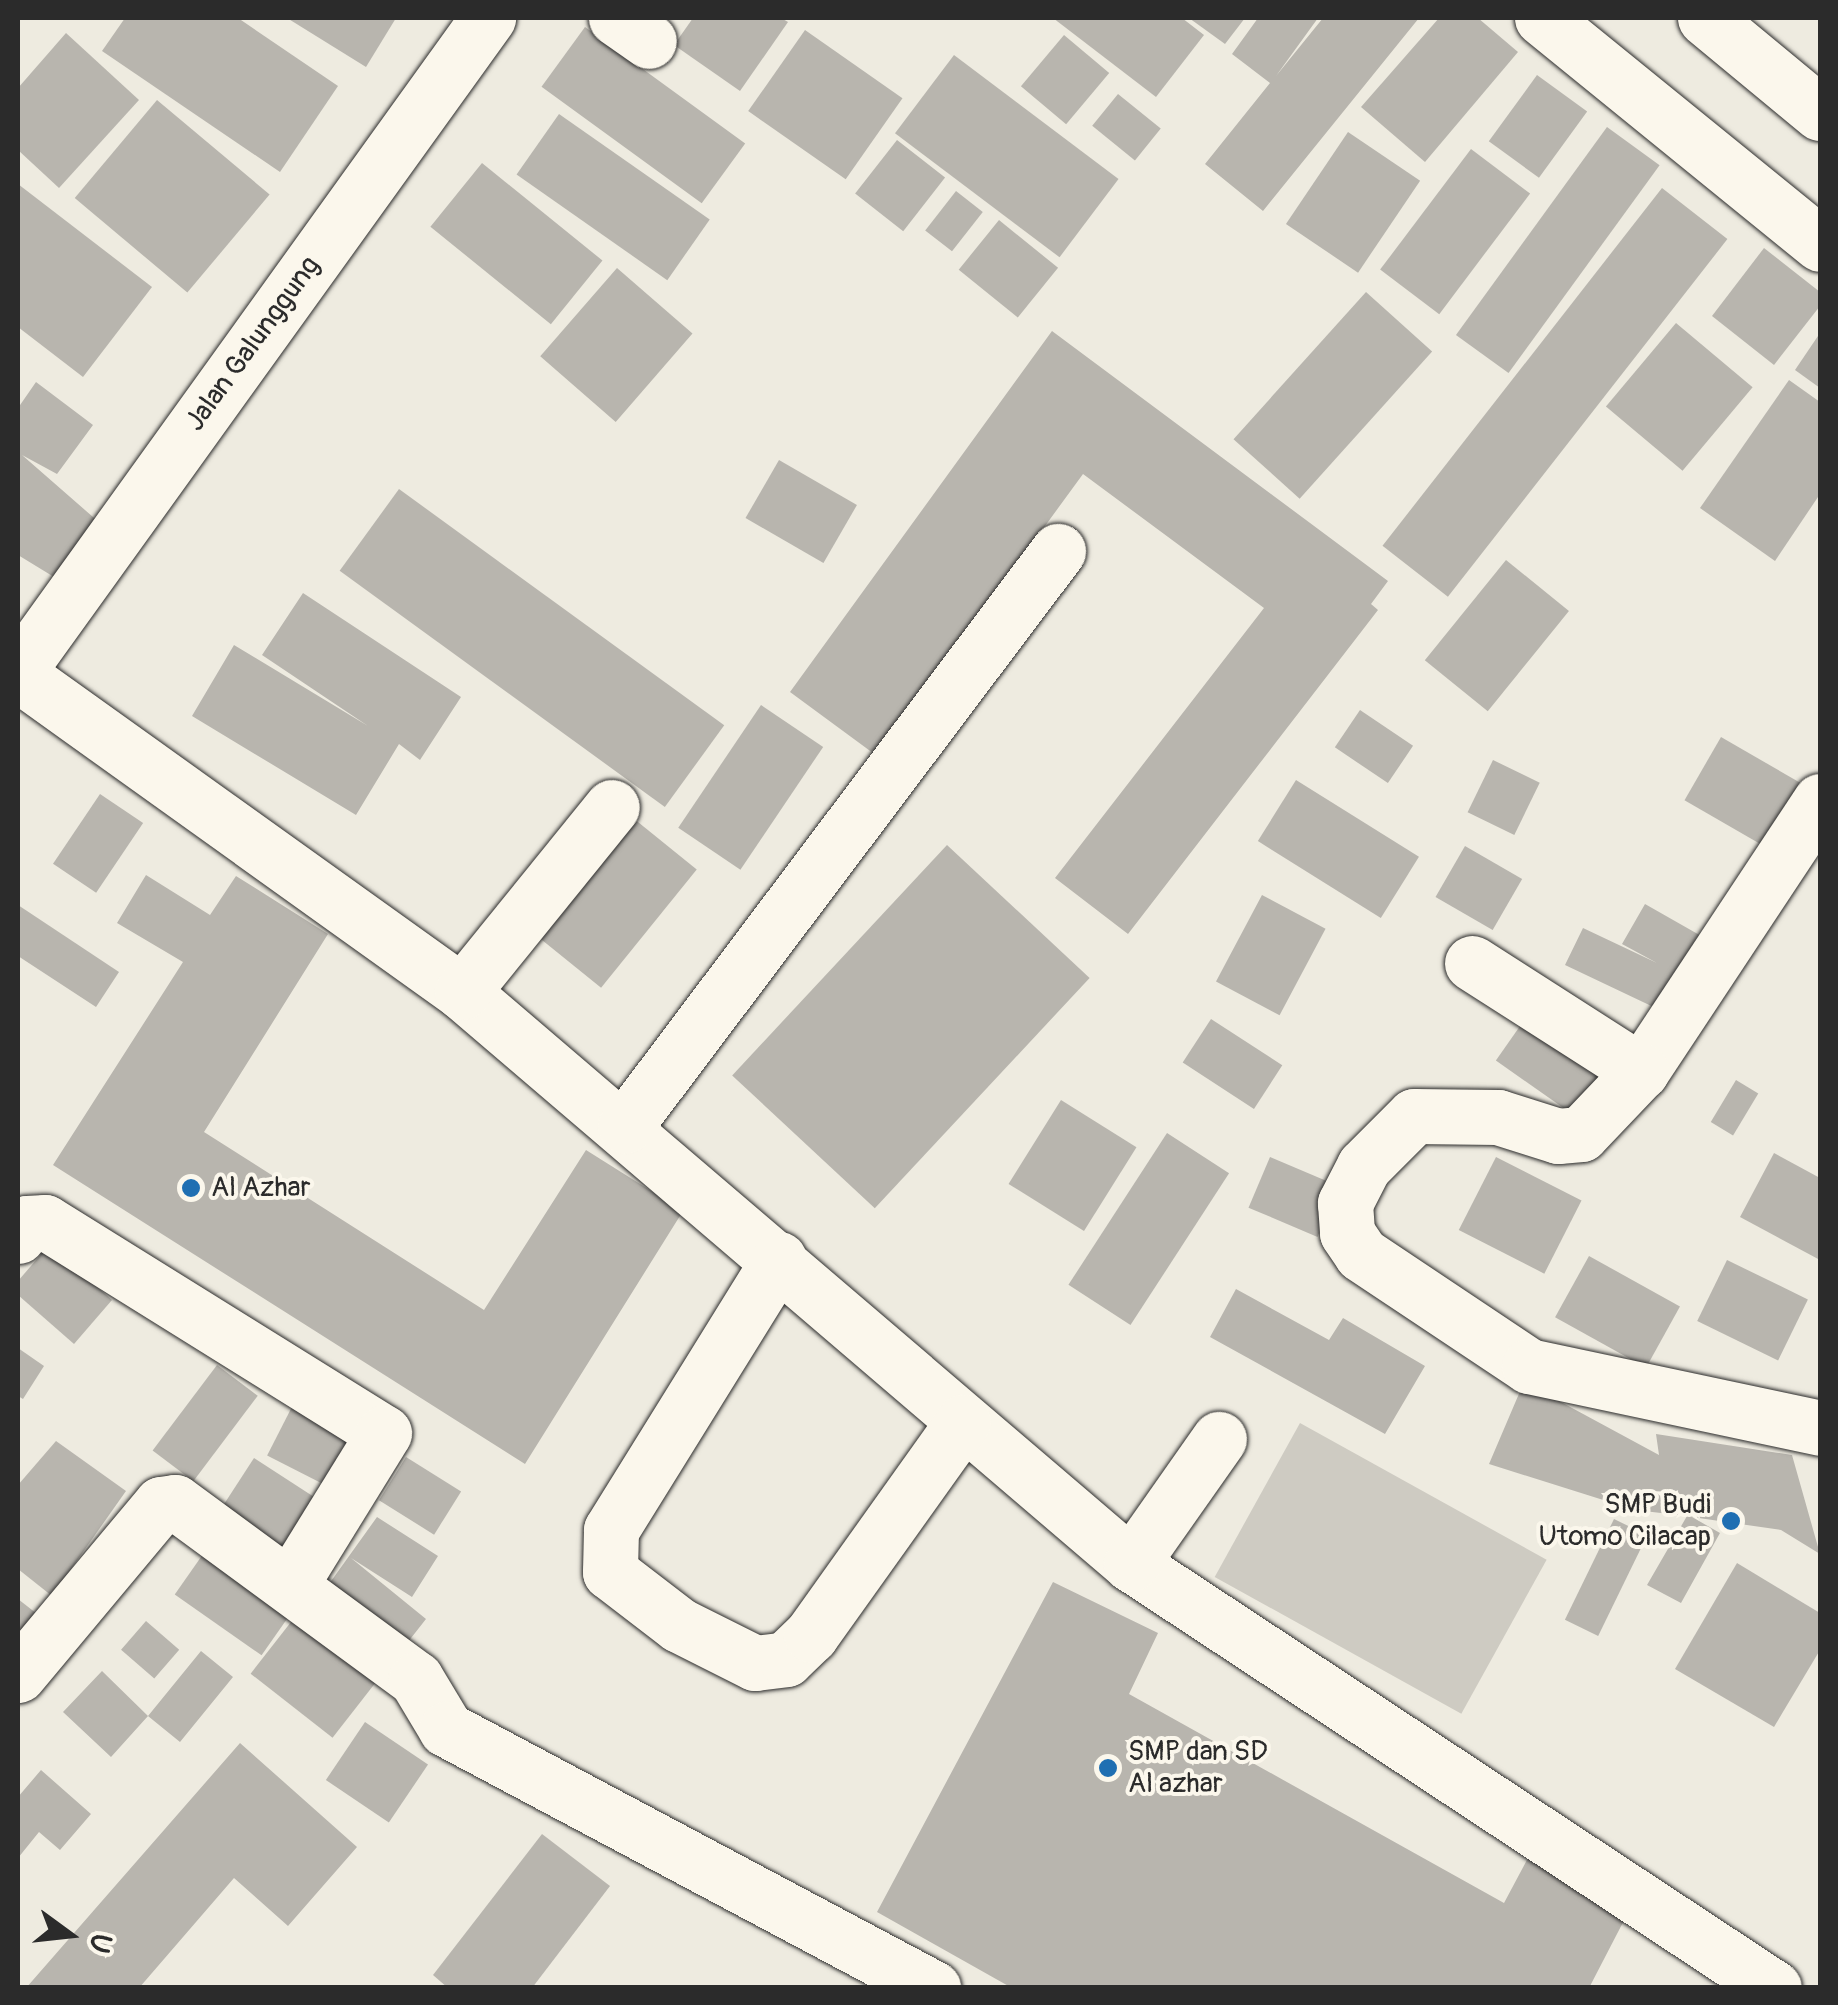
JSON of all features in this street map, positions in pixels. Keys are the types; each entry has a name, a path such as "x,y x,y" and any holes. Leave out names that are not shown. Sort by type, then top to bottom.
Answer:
{"street":[{"name":"Jalan Galunggung","path":"18,672 488,18"},
{"path":"1542,18 1820,244"},
{"path":"1705,18 1820,114"},
{"path":"625,1126 1058,551"},
{"path":"18,672 462,992 625,1126 1131,1564 1774,1988"},
{"path":"1820,801 1641,1071 1581,1134 1558,1136 1498,1117 1414,1116 1364,1166 1344,1203 1347,1233 1361,1254 1528,1366 1820,1428"},
{"path":"462,992 612,808"},
{"path":"1472,963 1641,1071"},
{"path":"18,1236 27,1223 45,1222 384,1433 290,1585"},
{"path":"779,1259 611,1530 610,1572 679,1624 754,1662 786,1660 811,1635 963,1422"},
{"path":"1131,1564 1218,1439"},
{"path":"18,1675 161,1504 184,1505 416,1679 446,1729 933,1988"}],"shaded area":[{"path":"1300,1423 1547,1560 1461,1714 1215,1577"}],"building":[{"path":"125,18 238,18 338,86 280,172 102,51"},
{"path":"287,18 396,18 366,67"},
{"path":"693,18 781,18 788,22 740,91 674,45"},
{"path":"1053,18 1182,18 1204,35 1156,97"},
{"path":"1189,18 1245,18 1225,44"},
{"path":"1258,18 1318,18 1276,76 1323,18 1419,18 1263,211 1205,164 1270,83 1232,54"},
{"path":"1439,18 1478,18 1518,52 1425,162 1361,107"},
{"path":"585,27 745,143 702,203 542,87"},
{"path":"805,30 902,98 846,179 748,111"},
{"path":"66,33 139,100 59,188 18,150 18,88"},
{"path":"1064,35 1109,73 1066,124 1021,86"},
{"path":"954,55 1119,179 1060,257 895,133"},
{"path":"1537,75 1587,111 1539,178 1489,141"},
{"path":"1118,94 1161,129 1135,160 1092,126"},
{"path":"157,100 270,194 187,293 75,198"},
{"path":"559,114 710,220 667,280 517,175"},
{"path":"1607,127 1660,165 1509,373 1456,335"},
{"path":"1348,132 1420,181 1358,273 1286,224"},
{"path":"897,140 945,178 903,231 855,194"},
{"path":"1471,149 1530,194 1439,314 1380,270"},
{"path":"482,163 602,261 551,324 430,227"},
{"path":"18,184 152,287 83,377 18,327"},
{"path":"1662,188 1727,239 1448,597 1382,546"},
{"path":"956,191 983,212 952,251 925,230"},
{"path":"999,220 1058,268 1018,318 959,270"},
{"path":"1764,248 1820,292 1820,306 1774,365 1712,316"},
{"path":"617,268 692,334 616,422 540,356"},
{"path":"1366,292 1432,352 1300,499 1234,439"},
{"path":"1676,323 1753,387 1683,471 1606,406"},
{"path":"1052,331 1388,581 1371,604 1378,610 1128,934 1055,878 1264,608 1083,474 877,756 790,692"},
{"path":"1820,333 1820,388 1795,370"},
{"path":"1789,380 1820,402 1820,494 1775,561 1700,508"},
{"path":"36,382 93,425 57,474 22,455 101,524 54,577 18,555 18,408"},
{"path":"779,460 857,505 823,563 746,518"},
{"path":"399,489 724,725 665,807 340,571"},
{"path":"1506,560 1569,611 1488,711 1425,660"},
{"path":"303,593 461,697 420,760 399,744 356,815 192,716 234,645 368,726 262,655"},
{"path":"761,705 823,747 740,870 678,828"},
{"path":"1360,710 1413,746 1388,783 1335,747"},
{"path":"1721,737 1809,788 1773,851 1684,800"},
{"path":"1493,760 1540,783 1514,835 1468,812"},
{"path":"1296,780 1419,857 1381,918 1258,841"},
{"path":"100,794 143,823 96,893 53,864"},
{"path":"633,818 697,870 601,988 537,936"},
{"path":"947,845 1090,978 875,1208 732,1075"},
{"path":"1465,846 1522,879 1493,930 1436,897"},
{"name":"Al Azhar","path":"146,875 210,915 236,876 328,934 204,1132 484,1310 586,1150 683,1211 525,1464 53,1165 183,962 117,923"},
{"path":"1262,895 1326,929 1280,1015 1216,982"},
{"path":"1645,904 1703,937 1664,1012 1565,965 1583,928 1657,963 1622,944"},
{"path":"18,905 119,972 96,1007 18,956"},
{"path":"1532,1009 1619,1070 1583,1121 1496,1061"},
{"path":"1211,1019 1282,1065 1254,1109 1183,1063"},
{"path":"1736,1080 1758,1093 1733,1135 1711,1122"},
{"path":"1061,1100 1136,1147 1084,1231 1009,1184"},
{"path":"1167,1133 1229,1173 1130,1325 1068,1285"},
{"path":"1774,1153 1820,1178 1820,1260 1740,1217"},
{"path":"1270,1157 1339,1186 1318,1237 1249,1208"},
{"path":"1496,1157 1582,1201 1544,1274 1459,1230"},
{"path":"49,1245 112,1300 74,1344 18,1295 18,1281"},
{"path":"1589,1256 1680,1306 1646,1368 1555,1317"},
{"path":"1727,1260 1808,1299 1778,1361 1697,1321"},
{"path":"1236,1289 1329,1340 1343,1318 1425,1366 1385,1434 1210,1337"},
{"path":"18,1348 44,1366 23,1399 18,1396"},
{"path":"217,1365 258,1396 193,1481 153,1450"},
{"path":"1524,1382 1659,1455 1656,1434 1792,1455 1820,1554 1781,1530 1692,1517 1720,1533 1681,1603 1647,1585 1687,1516 1635,1510 1489,1464"},
{"path":"298,1395 376,1434 345,1495 267,1456"},
{"path":"56,1441 126,1491 52,1596 18,1569 18,1485"},
{"path":"406,1457 461,1491 434,1535 379,1500"},
{"path":"254,1458 316,1498 281,1553 219,1513"},
{"path":"377,1517 438,1556 412,1597 351,1558 426,1619 404,1647 329,1584"},
{"path":"1614,1519 1647,1535 1598,1636 1565,1620"},
{"path":"208,1547 295,1608 262,1655 175,1595"},
{"path":"1737,1563 1820,1613 1820,1650 1774,1727 1675,1669"},
{"name":"SMP dan SD Al azhar","path":"1053,1582 1158,1633 1129,1694 1504,1903 1536,1843 1632,1905 1589,1988 1012,1988 877,1912"},
{"path":"18,1599 41,1617 18,1647"},
{"path":"298,1613 380,1677 333,1738 251,1674"},
{"path":"146,1621 179,1650 154,1679 121,1650"},
{"path":"201,1651 233,1677 180,1742 148,1716"},
{"path":"102,1671 148,1716 111,1757 63,1712"},
{"path":"365,1722 428,1764 389,1823 326,1780"},
{"path":"240,1743 357,1847 288,1926 234,1878 139,1988 26,1988"},
{"path":"41,1770 91,1814 60,1850 39,1832 18,1858 18,1797"},
{"path":"542,1834 610,1886 532,1988 448,1988 433,1975"}],"place":[{"name":"Al Azhar","path":"191,1188"},
{"name":"SMP Budi Utomo Cilacap","path":"1731,1521"},
{"name":"SMP dan SD Al azhar","path":"1108,1768"}]}
